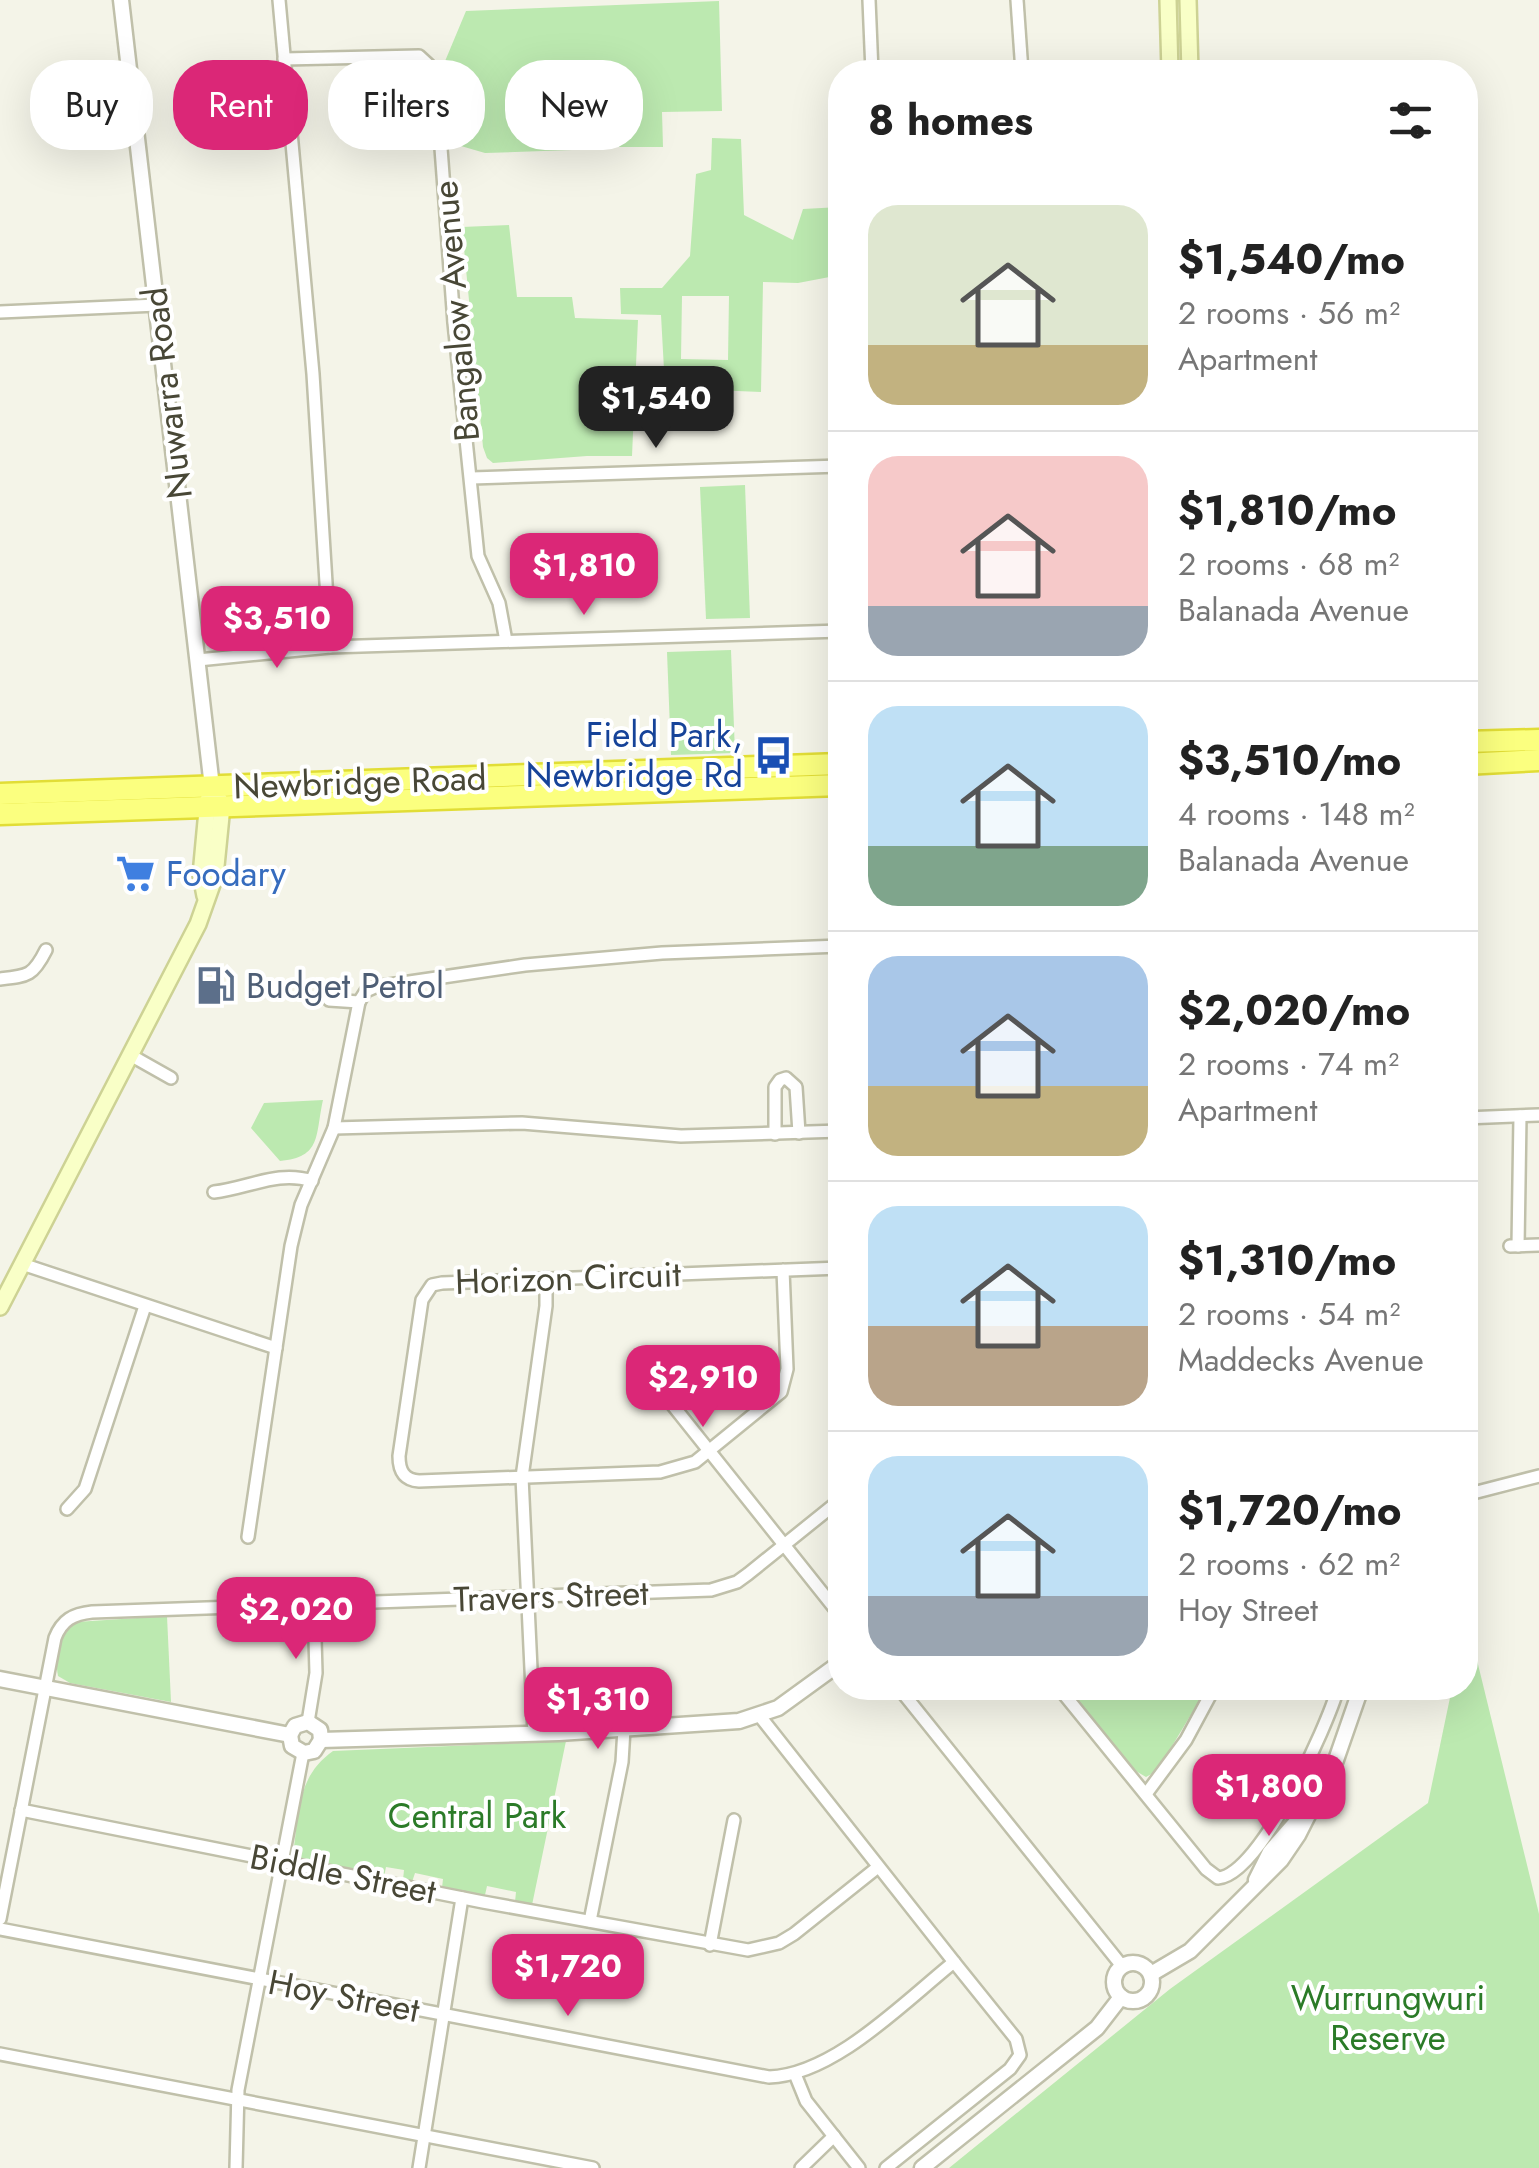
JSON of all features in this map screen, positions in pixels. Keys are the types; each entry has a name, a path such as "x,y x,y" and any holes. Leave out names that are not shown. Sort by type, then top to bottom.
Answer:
{"highway":[{"path":"1478,742 1539,740"},
{"path":"1478,763 1539,760"},
{"name":"Newbridge Road","path":"0,814 828,765"},
{"name":"Newbridge Road","path":"0,794 214,800 828,785"}],"main road":[{"path":"1168,0 1170,60"},
{"path":"1188,0 1190,60"},
{"name":"Nuwarra Road","path":"0,1307 178,968 206,900 201,875 214,800"}],"street":[{"name":"Nuwarra Road","path":"121,0 214,800"},
{"path":"279,0 313,374 330,647"},
{"path":"869,0 872,60"},
{"path":"1018,0 1021,60"},
{"name":"Bangalow Avenue","path":"284,59 419,56 432,68 478,556 499,603 506,641"},
{"path":"0,312 157,305"},
{"path":"472,478 828,466"},
{"path":"198,660 330,647 828,631"},
{"path":"248,1536 291,1246 302,1205 334,1128 358,1002 363,994 375,988 525,966 662,953 828,946"},
{"path":"0,978 34,972 46,950"},
{"path":"329,1000 358,1002"},
{"path":"132,1056 171,1078"},
{"path":"775,1134 775,1087 786,1078 796,1087 799,1133"},
{"path":"1478,1118 1539,1115"},
{"path":"1520,1116 1514,1246 1539,1245"},
{"path":"334,1128 522,1123 681,1136 828,1132"},
{"path":"214,1192 283,1175 312,1181"},
{"path":"22,1264 276,1348"},
{"name":"Horizon Circuit","path":"522,1477 414,1480 402,1473 399,1456 425,1291 432,1285 828,1268"},
{"path":"522,1477 672,1471 695,1462 770,1404 785,1385 783,1270"},
{"path":"534,1733 522,1477 546,1306 546,1278"},
{"path":"68,1509 84,1489 145,1306"},
{"path":"667,1398 828,1600"},
{"path":"1478,1490 1539,1476"},
{"name":"Travers Street","path":"0,1918 45,1688 63,1622 80,1614 711,1590 737,1582 828,1510"},
{"path":"308,1722 316,1673 314,1604"},
{"path":"321,1740 718,1724 760,1716 797,1696 828,1671"},
{"path":"0,1679 290,1735"},
{"path":"910,1700 1122,1966"},
{"path":"1069,1700 1209,1873 1218,1878 1233,1874 1290,1796 1316,1748 1334,1700"},
{"path":"1146,1794 1186,1740 1208,1700"},
{"path":"1151,1974 1190,1951 1281,1860 1336,1760 1357,1700"},
{"path":"760,1716 1016,2039 1020,2056 1010,2070 886,2168"},
{"path":"308,1722 317,1726 321,1740 314,1752 303,1753 292,1746 290,1735 294,1726 308,1722"},
{"path":"590,1921 622,1762 624,1729"},
{"path":"236,2168 236,2099 303,1753"},
{"name":"Biddle Street","path":"20,1810 748,1950 779,1943 878,1867"},
{"path":"710,1945 734,1820"},
{"path":"419,2168 462,1898"},
{"name":"Hoy Street","path":"0,1929 757,2076 795,2074 832,2058 954,1962"},
{"path":"1121,1997 1138,2000 1147,1995 1152,1985 1151,1974 1138,1963 1122,1966"},
{"path":"1121,1997 1114,1981 1122,1966"},
{"path":"922,2168 1097,2028 1121,1997"},
{"path":"0,2054 593,2168"},
{"path":"795,2074 801,2094 859,2168"},
{"path":"801,2168 834,2136"}],"green space":[{"path":"719,1 722,111 662,112 663,147 643,147 643,60 505,60 505,150 572,150 485,153 475,150 485,150 485,60 446,60 466,11"},
{"path":"712,138 741,139 744,215 793,240 803,209 828,208 828,277 798,283 763,282 761,392 665,388 661,315 621,314 620,288 662,288 690,256 696,174 711,170","holes":["682,296 729,296 728,360 681,359"]},
{"path":"509,225 517,297 572,297 575,318 638,320 632,456 493,463 487,458 462,227"},
{"path":"745,485 750,618 706,619 700,487"},
{"path":"731,650 735,753 671,755 667,652"},
{"path":"323,1100 314,1142 294,1159 280,1161 251,1128 264,1103"},
{"path":"167,1616 171,1702 70,1683 58,1676 60,1646 76,1622"},
{"name":"Wurrungwuri Reserve","path":"1478,1664 1539,1914 1539,2168 949,2168 1170,1989 1428,1803 1449,1700 1478,1700"},
{"path":"1077,1700 1200,1700 1157,1771 1146,1777 1134,1770"},
{"name":"Central Park","path":"566,1741 532,1905 515,1902 516,1892 487,1886 485,1895 442,1888 443,1879 415,1873 412,1882 403,1880 404,1870 386,1867 384,1877 302,1862 296,1856 297,1819 303,1793 313,1771 333,1751"}],"place":[{"name":"Field Park, Newbridge Rd","path":"773,755"},
{"name":"Foodary","path":"136,874"},
{"name":"Budget Petrol","path":"216,986"}]}
